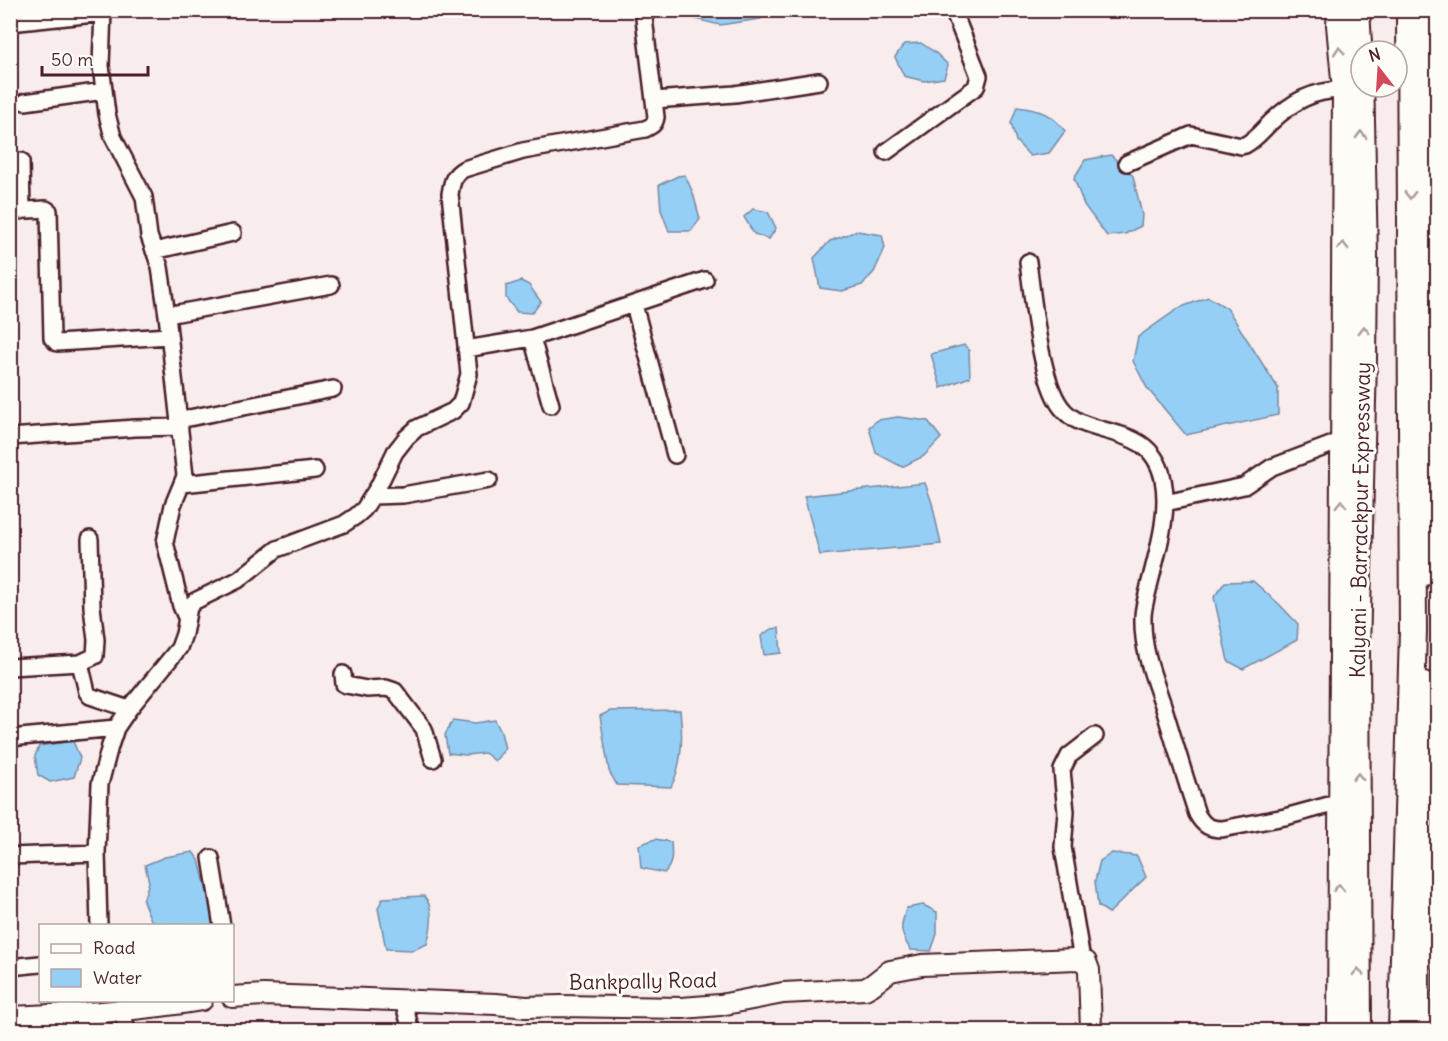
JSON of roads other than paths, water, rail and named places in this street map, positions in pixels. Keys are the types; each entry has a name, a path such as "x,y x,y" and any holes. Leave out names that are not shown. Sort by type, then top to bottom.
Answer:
{"highway":[{"name":"Kalyani - Barrackpur Expressway","path":"1356,10 1360,76 1364,256 1364,359 1356,653 1358,1030"},
{"path":"1410,10 1413,631 1420,1027"}],"street":[{"path":"99,924 97,853 100,784 116,728 179,648 189,607 195,601 238,580 277,549 344,524 364,509 395,452 406,438 417,428 453,411 461,403 469,374 450,194 452,181 458,173 523,151 645,129 655,123 642,10"},
{"path":"886,152 976,87 979,82 979,76 953,10"},
{"path":"1338,10 1337,25 1343,90 1338,1030"},
{"path":"1420,1027 1432,351 1429,10"},
{"path":"10,23 103,12 101,66 106,114 113,137 144,198 149,236 160,267 167,315 185,476 173,505 165,542 181,606 186,617"},
{"path":"654,100 696,98 819,81"},
{"path":"1127,163 1191,135 1245,146 1283,111 1305,98 1325,90 1343,90"},
{"path":"25,102 104,91"},
{"path":"21,161 16,211 46,209 50,215 52,338 54,342 169,336"},
{"path":"154,251 233,233"},
{"path":"1029,262 1038,334 1052,392 1061,408 1072,418 1122,435 1145,447 1155,457 1162,479 1165,503 1162,529 1143,614 1144,645 1201,823 1212,830 1222,829 1285,817 1329,805 1340,805"},
{"path":"466,349 532,339 705,280"},
{"path":"167,315 331,285"},
{"path":"634,305 675,455"},
{"path":"532,339 551,405"},
{"path":"10,437 180,423 333,389"},
{"path":"1165,503 1244,486 1272,467 1341,441"},
{"path":"182,484 315,470"},
{"path":"372,496 403,495 489,480"},
{"path":"10,667 80,663 94,656 96,640 92,607 90,539"},
{"path":"80,663 90,696 129,709"},
{"path":"343,674 346,685 367,689 386,688 395,691 424,729 433,759"},
{"path":"10,738 116,728"},
{"path":"1091,1030 1089,970 1086,962 1082,960 1063,847 1066,812 1062,770 1070,756 1095,736"},
{"path":"10,856 97,853"},
{"path":"211,858 222,924"},
{"name":"Bankpally Road","path":"234,997 264,995 526,1007 701,1007 783,993 865,989 890,971 922,965 1082,960"},
{"path":"10,967 39,964"},
{"path":"403,1000 411,1030"},
{"path":"12,1021 99,1006 122,1010 192,1002"},
{"path":"122,1010 127,1030"}],"water":[{"path":"690,10 774,11 760,19 720,25 691,18"},
{"path":"921,43 948,65 944,78 924,81 904,76 895,57 904,44"},
{"path":"1017,107 1044,113 1055,120 1065,131 1049,153 1030,156 1016,141 1011,123"},
{"path":"1111,155 1133,176 1142,215 1141,226 1125,234 1107,236 1084,205 1074,178 1085,160"},
{"path":"685,175 700,219 691,231 669,231 661,210 659,185"},
{"path":"753,209 768,212 776,228 769,239 754,234 744,217"},
{"path":"857,231 882,235 885,248 874,272 862,285 842,291 820,288 814,258 830,241"},
{"path":"521,281 529,285 541,302 532,313 517,312 506,298 506,286"},
{"path":"1208,297 1227,308 1278,388 1278,415 1186,435 1147,388 1133,361 1138,337 1179,308"},
{"path":"964,345 969,350 970,377 941,388 931,354"},
{"path":"898,417 928,421 941,438 924,456 902,467 876,453 869,427 878,420"},
{"path":"925,483 941,544 820,555 804,496"},
{"path":"1253,581 1298,624 1297,640 1243,669 1228,661 1214,597 1225,582"},
{"path":"779,628 781,653 764,655 761,636 771,629"},
{"path":"680,710 681,749 678,768 671,787 617,785 609,771 600,716 610,711"},
{"path":"453,720 475,723 495,720 505,749 495,761 485,753 466,755 448,753 445,735"},
{"path":"73,741 80,758 74,777 50,782 38,775 35,756 39,746"},
{"path":"655,839 671,842 672,855 664,873 641,868 639,845"},
{"path":"193,852 199,860 215,924 153,924 143,901 149,882 145,865 165,857"},
{"path":"1112,853 1137,856 1146,877 1109,913 1098,906 1095,881 1100,861"},
{"path":"424,896 431,913 427,944 413,950 386,949 378,908 383,898"},
{"path":"923,905 937,912 937,934 931,951 911,950 902,930 907,908"}]}
